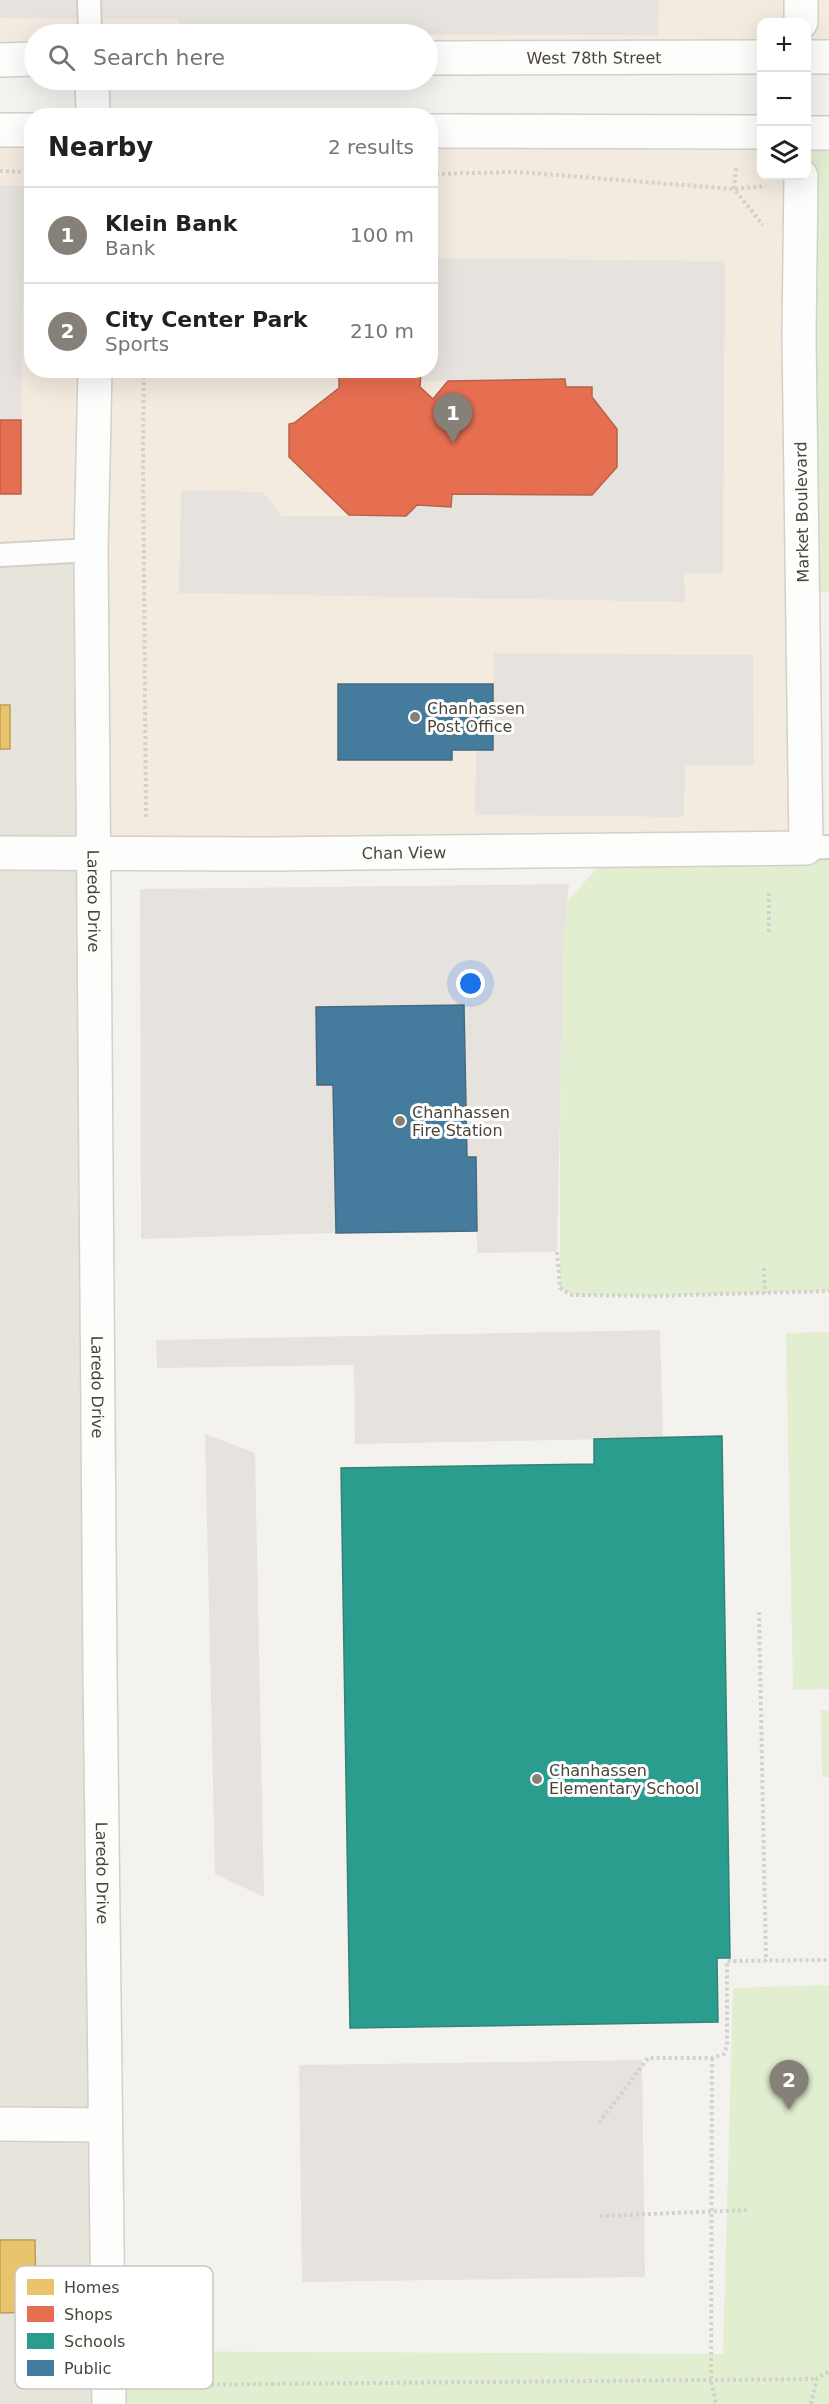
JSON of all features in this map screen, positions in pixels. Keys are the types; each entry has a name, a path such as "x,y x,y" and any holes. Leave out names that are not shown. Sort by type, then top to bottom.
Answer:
{"street":[{"path":"801,0 801,18"},
{"name":"West 78th Street","path":"438,58 757,57"},
{"path":"811,57 829,57"},
{"path":"0,60 24,59"},
{"path":"92,90 93,108"},
{"path":"0,130 24,130"},
{"path":"438,131 757,132"},
{"path":"811,133 829,133"},
{"name":"Market Boulevard","path":"801,180 799,336 818,848"},
{"name":"Laredo Drive","path":"95,378 92,550 99,1673 107,2266"},
{"name":"Chan View","path":"0,853 282,854 818,848"},
{"path":"0,2124 105,2125"},
{"name":"Laredo Drive","path":"109,2389 109,2404"}],"lane":[{"path":"89,0 90,24"},
{"path":"0,555 92,550"}],"path":[{"path":"0,171 24,172"},
{"path":"438,174 518,172 734,189 794,180"},
{"path":"734,189 764,226"},
{"path":"144,378 146,822"},
{"path":"769,893 769,935"},
{"path":"557,1252 560,1288 572,1295 654,1296 829,1291"},
{"path":"764,1268 765,1293"},
{"path":"759,1612 766,1961"},
{"path":"599,2123 648,2058 712,2058 724,2054 727,2045 727,1961 829,1960"},
{"path":"712,2058 711,2380 716,2404"},
{"path":"600,2216 749,2210"},
{"path":"213,2384 817,2379 829,2370"},
{"path":"811,2404 817,2379"}],"shaded area":[{"path":"0,0 829,0 829,57 811,57 811,18 757,18 757,57 438,58 438,24 24,24 24,59 0,59"},
{"path":"0,0 659,0 658,35 438,35 438,24 179,24 179,19 0,18"},
{"path":"0,130 24,130 24,378 438,378 438,131 757,132 757,180 801,180 806,848 95,852 91,551 0,549"},
{"path":"0,185 24,186 21,420 0,420"},
{"path":"438,258 725,261 723,573 684,573 685,602 179,593 181,490 263,492 282,516 406,516 417,505 451,507 452,494 591,495 617,467 617,429 592,397 592,387 566,387 565,379 420,381 420,378 438,378"},
{"path":"0,494 93,495 108,2266 15,2266 15,2389 109,2389 109,2404 0,2404"},
{"path":"494,653 753,655 754,765 685,765 684,817 475,815 476,750 493,750"},
{"path":"569,884 564,938 557,1252 477,1253 476,1158 467,1157 464,1005 316,1007 333,1085 336,1233 141,1239 140,889"},
{"path":"660,1330 663,1438 355,1444 354,1365 157,1368 156,1340"},
{"path":"205,1434 255,1453 264,1897 215,1874"},
{"path":"642,2060 645,2277 302,2282 299,2065"}],"green space":[{"path":"811,133 829,133 829,592 803,593 807,180 811,180"},
{"path":"829,848 829,1291 654,1296 572,1295 560,1288 560,1121 564,938 568,900 612,852"},
{"path":"829,1332 829,1689 793,1690 786,1333"},
{"path":"821,1710 829,1710 829,1777 822,1777"},
{"path":"829,1985 829,2404 109,2404 109,2389 213,2389 213,2352 723,2354 733,1988"}],"building: Homes":[{"path":"0,705 10,705 10,749 0,749"},
{"path":"0,2240 35,2240 35,2266 15,2266 15,2313 0,2313"}],"building: Shops":[{"path":"339,378 421,378 420,387 433,399 448,381 565,379 566,387 592,387 592,397 617,429 617,467 592,495 452,494 451,507 417,505 406,516 349,515 289,457 289,424 294,423 339,388"},
{"path":"0,420 21,420 21,494 0,494"}],"building: Schools":[{"name":"Chanhassen Elementary School","path":"722,1436 730,1958 717,1958 718,2022 350,2028 341,1468 594,1464 594,1439"}],"building: Public":[{"name":"Chanhassen Post Office","path":"338,684 493,684 493,750 452,750 452,760 338,760"},
{"name":"Chanhassen Fire Station","path":"464,1005 467,1157 476,1157 477,1231 336,1233 333,1085 317,1085 316,1007"}],"place":[{"name":"Klein Bank","path":"453,443"},
{"name":"Chanhassen Post Office","path":"415,717"},
{"name":"Chanhassen Fire Station","path":"400,1121"},
{"name":"Chanhassen Elementary School","path":"537,1779"},
{"name":"City Center Park","path":"789,2110"}]}
